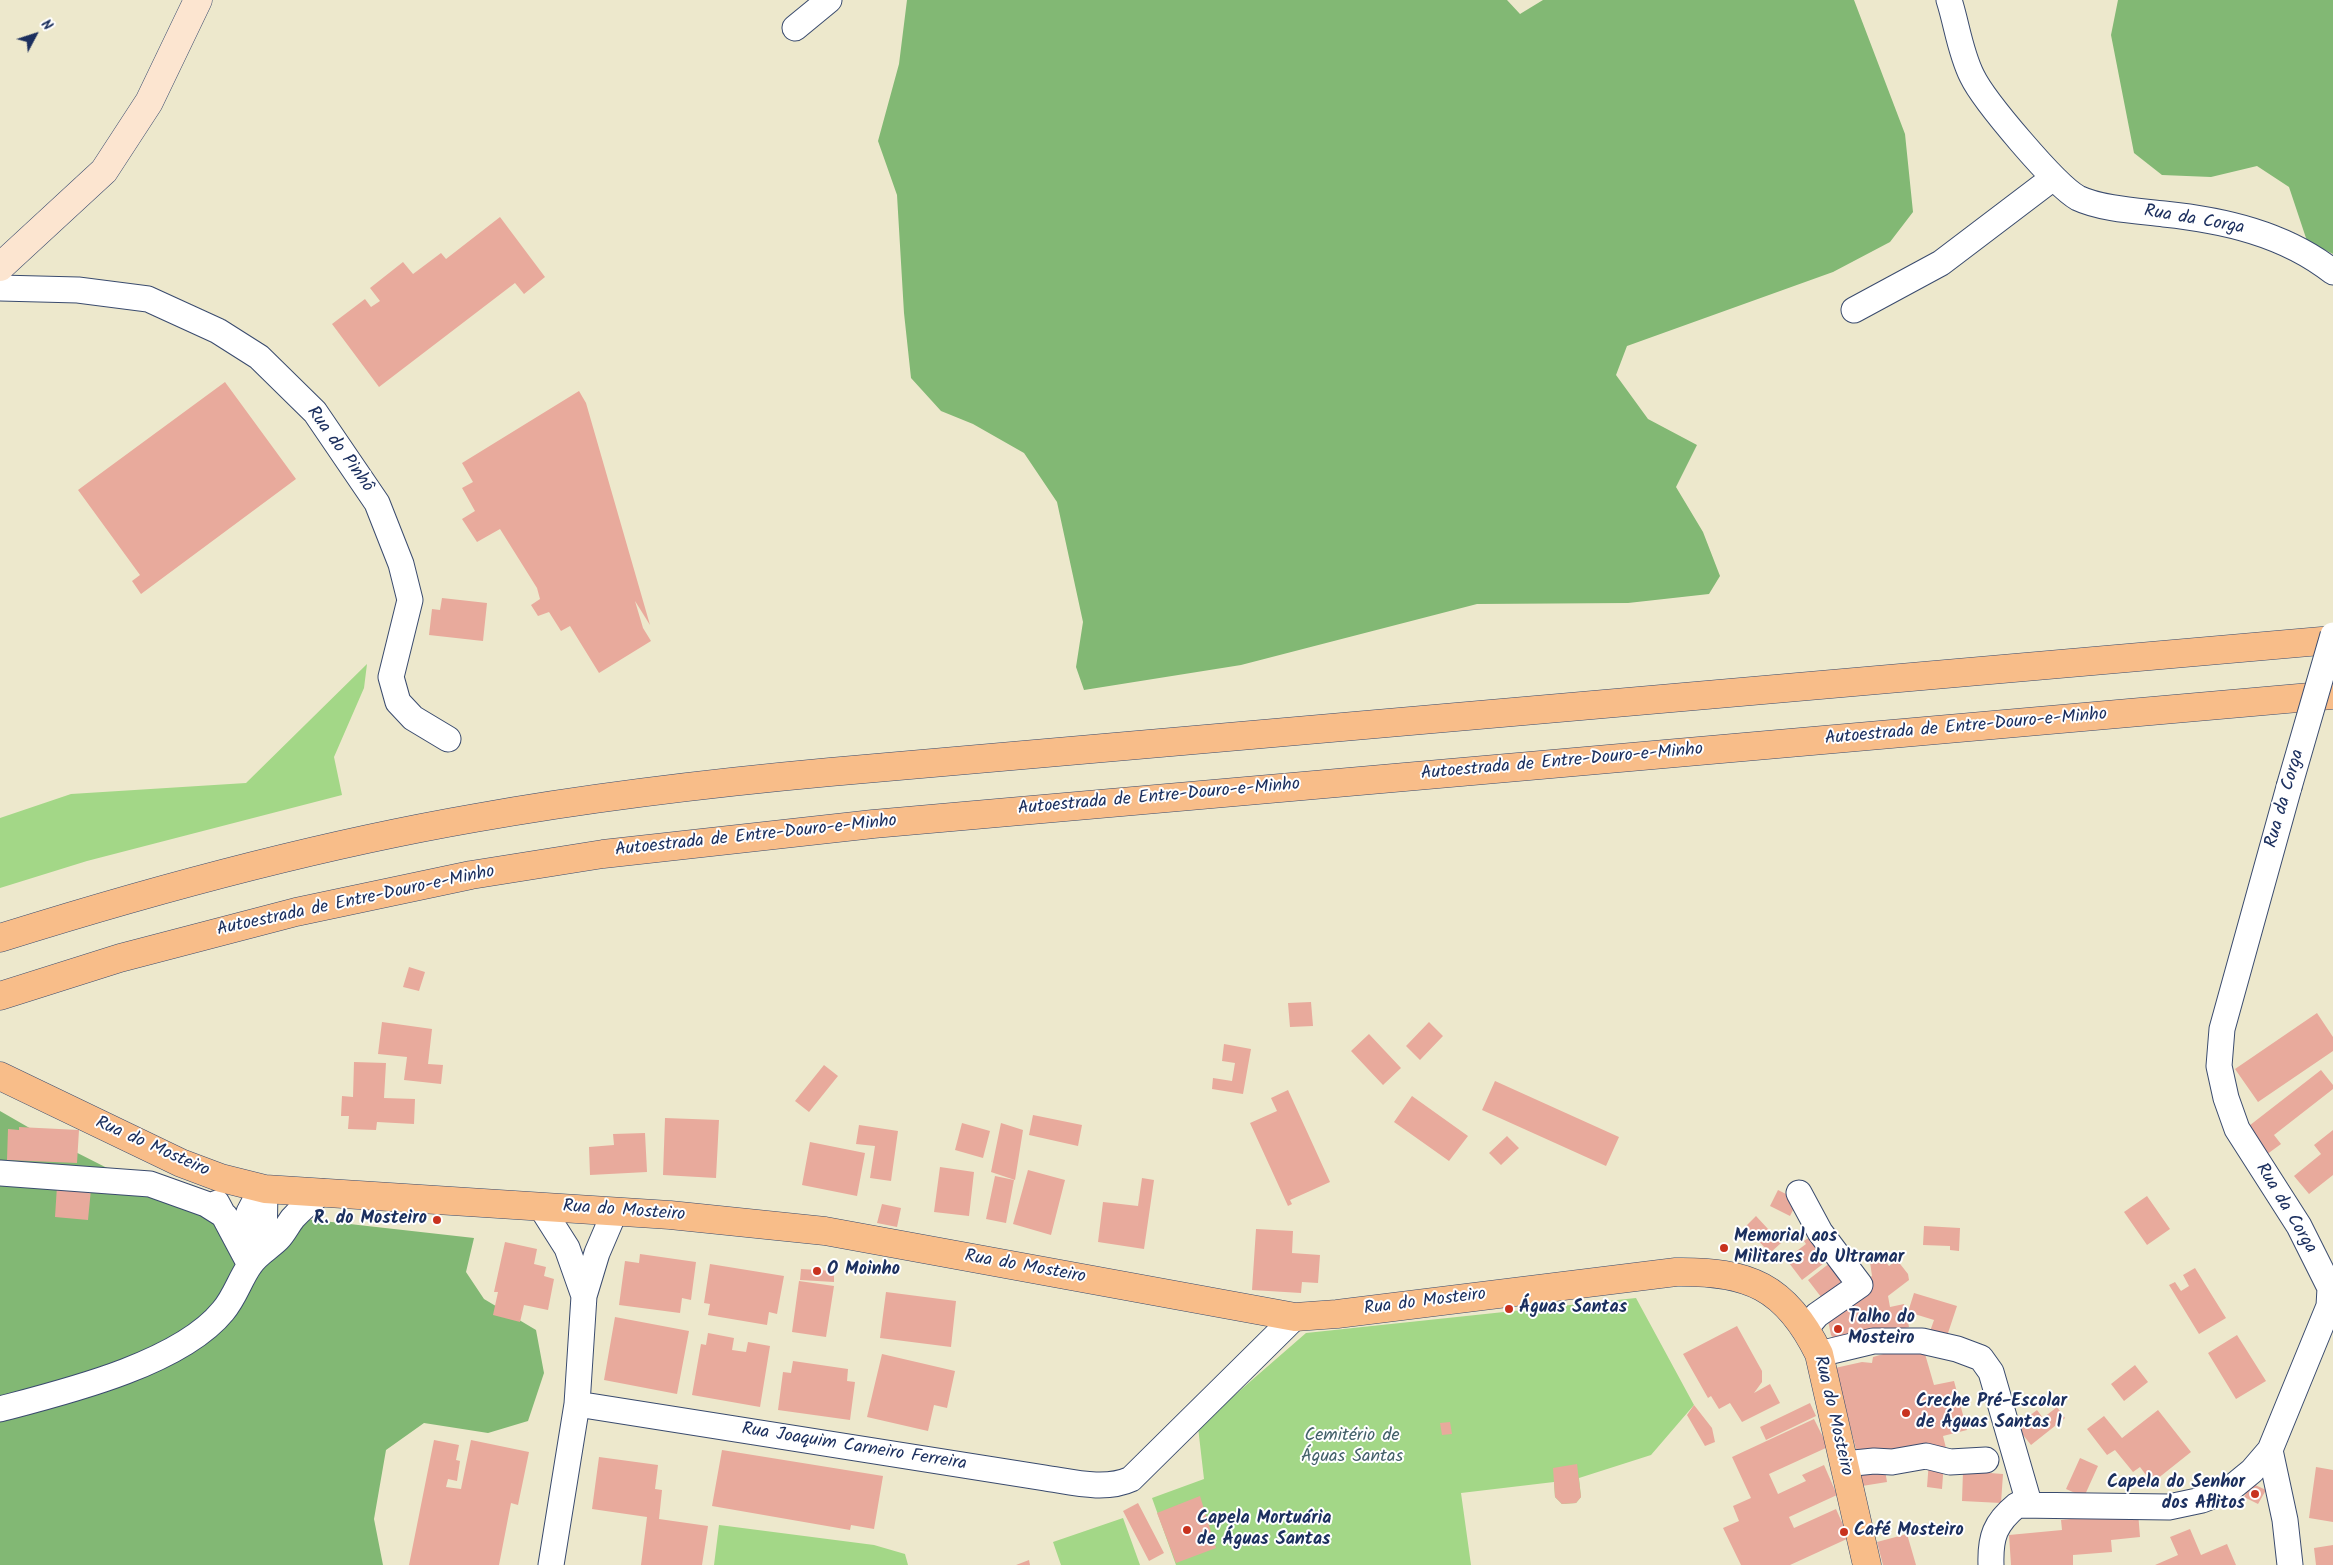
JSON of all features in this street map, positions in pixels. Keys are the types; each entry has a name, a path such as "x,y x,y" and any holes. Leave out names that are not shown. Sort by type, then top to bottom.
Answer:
{"main road":[{"path":"0,938 135,898 296,855 474,818 652,791 830,772 2333,640"},
{"name":"Autoestrada de Entre-Douro-e-Minho","path":"0,996 120,958 296,912 471,875 622,851 873,824 2333,695"},
{"name":"Rua do Mosteiro","path":"0,1076 181,1164 221,1178 265,1189 670,1215 825,1231 1295,1317 1337,1314 1676,1272 1705,1272 1733,1276 1762,1286 1788,1305 1806,1328 1819,1354 1867,1565"}],"street":[{"path":"0,267 104,171 149,102 198,0"},
{"path":"795,28 829,0"},
{"name":"Rua da Corga","path":"1949,0 1963,56 1973,78 1991,104 2053,178 2079,198 2101,204 2187,216 2240,226 2316,258 2333,272"},
{"path":"1854,310 1941,263 2053,178"},
{"name":"Rua do Pinhô","path":"0,288 78,290 148,299 218,331 259,357 315,412 378,503 401,564 410,600 390,677 398,702 413,718 448,739"},
{"name":"Rua da Corga","path":"1992,1565 1990,1545 1996,1529 2005,1515 2017,1505 2029,1503 2071,1506 2169,1507 2202,1500 2230,1489 2252,1471 2270,1450 2329,1306 2331,1288 2299,1226 2237,1129 2226,1098 2219,1066 2222,1029 2333,635"},
{"path":"181,1164 213,1197 225,1216 257,1257"},
{"path":"0,1173 150,1184 206,1204 225,1216"},
{"path":"257,1257 245,1235 247,1216 253,1202 265,1189"},
{"path":"0,1409 62,1393 162,1356 196,1336 223,1311 257,1257 278,1239 304,1206 322,1192"},
{"path":"1799,1193 1820,1232 1860,1285 1817,1315 1806,1328"},
{"path":"541,1207 567,1248 584,1296"},
{"path":"551,1565 577,1404 584,1296 597,1253 616,1211"},
{"name":"Rua Joaquim Carneiro Ferreira","path":"577,1404 1088,1484 1122,1483 1131,1480 1295,1317"},
{"path":"1819,1354 1873,1341 1922,1340 1957,1349 1981,1358 1992,1372 2029,1503"},
{"path":"2270,1450 2285,1520 2290,1565"},
{"path":"1844,1464 1874,1461 1892,1462 1926,1456 1950,1462 1986,1460"}],"green space":[{"path":"907,0 1507,0 1520,14 1543,0 1854,0 1905,134 1913,212 1890,242 1833,272 1627,346 1616,375 1648,419 1697,445 1676,487 1703,532 1720,576 1709,594 1628,603 1477,604 1241,665 1084,690 1076,667 1083,622 1057,502 1024,453 973,424 941,411 911,378 904,313 897,195 878,141 899,64"},
{"path":"2118,0 2333,0 2333,254 2307,241 2289,187 2257,166 2211,177 2162,175 2134,153 2111,35"},
{"path":"367,664 364,688 334,757 342,795 87,861 0,888 0,818 71,794 246,783"},
{"path":"0,1111 40,1134 188,1209 314,1220 474,1238 466,1272 484,1299 536,1330 544,1373 528,1421 488,1433 424,1423 386,1450 374,1519 383,1565 0,1565"},
{"name":"Cemitério de Águas Santas","path":"1636,1298 1694,1405 1651,1455 1579,1478 1581,1497 1576,1503 1562,1504 1555,1497 1554,1482 1461,1493 1471,1565 1176,1565 1152,1498 1204,1479 1198,1427 1306,1333"},
{"path":"1123,1518 1140,1565 1061,1565 1053,1542"},
{"path":"719,1525 874,1545 905,1554 908,1565 714,1565"}],"building":[{"path":"500,217 545,277 524,294 515,283 379,387 332,324 365,299 371,307 380,301 370,288 403,262 413,274 441,253 446,259"},
{"path":"225,382 296,479 141,594 132,581 140,575 78,490"},
{"path":"579,391 586,403 650,625 635,601 643,628 651,641 599,673 570,626 561,631 549,612 538,616 531,605 540,599 537,588 500,529 477,542 462,519 475,511 462,488 473,482 462,463"},
{"path":"442,598 487,603 483,641 429,635 432,609 440,610"},
{"path":"409,967 425,972 419,991 403,987"},
{"path":"1311,1002 1313,1026 1290,1027 1288,1003"},
{"path":"2317,1013 2333,1037 2333,1051 2258,1102 2235,1069"},
{"path":"382,1022 432,1029 428,1064 443,1065 441,1084 404,1080 407,1057 378,1054"},
{"path":"1429,1022 1443,1036 1420,1060 1406,1046"},
{"path":"1369,1034 1401,1068 1383,1085 1351,1051"},
{"path":"1224,1044 1251,1049 1243,1094 1212,1089 1213,1078 1232,1081 1235,1063 1222,1061"},
{"path":"354,1062 386,1063 384,1098 415,1099 414,1124 377,1122 376,1130 348,1129 349,1116 341,1116 342,1096 353,1097"},
{"path":"824,1065 838,1076 809,1112 795,1101"},
{"path":"2321,1070 2333,1085 2333,1089 2274,1135 2281,1144 2266,1155 2245,1129"},
{"path":"1495,1081 1619,1137 1606,1166 1482,1110"},
{"path":"1288,1090 1330,1182 1290,1200 1292,1204 1288,1206 1250,1123 1277,1111 1271,1098"},
{"path":"1412,1096 1468,1136 1449,1161 1394,1122"},
{"path":"1033,1115 1082,1125 1078,1146 1029,1135"},
{"path":"665,1118 719,1120 716,1178 663,1175"},
{"path":"962,1123 990,1131 983,1158 955,1150"},
{"path":"1001,1123 1023,1130 1015,1180 991,1172"},
{"path":"859,1125 898,1131 891,1181 870,1178 875,1146 856,1144"},
{"path":"19,1127 79,1130 77,1163 7,1160 8,1129 19,1130"},
{"path":"2333,1130 2333,1175 2309,1194 2294,1176 2321,1154 2314,1145"},
{"path":"645,1133 647,1172 590,1175 589,1147 614,1145 613,1134"},
{"path":"1507,1136 1519,1148 1501,1165 1489,1153"},
{"path":"810,1142 865,1153 857,1196 802,1185"},
{"path":"940,1167 974,1172 969,1216 934,1212"},
{"path":"1028,1170 1065,1180 1051,1235 1013,1224"},
{"path":"995,1176 1014,1180 1006,1223 986,1219"},
{"path":"1142,1178 1154,1180 1144,1249 1098,1242 1103,1202 1138,1206"},
{"path":"57,1186 91,1189 88,1220 55,1217"},
{"path":"1778,1190 1798,1200 1790,1216 1770,1206"},
{"path":"2147,1196 2170,1229 2147,1245 2124,1212"},
{"path":"882,1204 901,1208 897,1227 877,1223"},
{"path":"1756,1216 1781,1243 1770,1253 1745,1227"},
{"path":"1924,1226 1960,1228 1959,1251 1950,1250 1950,1246 1923,1245"},
{"path":"1256,1229 1293,1231 1292,1253 1320,1255 1318,1283 1302,1282 1301,1293 1252,1290"},
{"path":"1814,1234 1832,1257 1802,1280 1786,1259 1806,1244 1804,1241"},
{"path":"505,1242 537,1249 534,1264 546,1267 544,1276 554,1279 548,1310 524,1305 520,1322 493,1315 498,1292 494,1292"},
{"path":"640,1254 696,1262 691,1300 682,1298 680,1313 619,1305 625,1261 639,1263"},
{"path":"1880,1254 1889,1266 1897,1260 1908,1274 1909,1280 1888,1296 1890,1307 1904,1304 1909,1327 1836,1342 1831,1335 1826,1311 1872,1276 1870,1262"},
{"path":"1835,1259 1855,1285 1828,1306 1808,1280"},
{"path":"710,1264 784,1276 777,1314 769,1312 767,1325 708,1315 710,1304 704,1303"},
{"path":"2195,1268 2226,1318 2199,1334 2169,1285 2175,1282 2181,1291 2189,1286 2183,1275"},
{"path":"801,1269 834,1271 834,1282 800,1280"},
{"path":"799,1281 834,1286 826,1337 792,1332"},
{"path":"886,1292 956,1301 951,1347 880,1338"},
{"path":"1914,1293 1957,1306 1945,1342 1928,1337 1934,1320 1908,1312"},
{"path":"615,1317 689,1331 677,1394 604,1380"},
{"path":"1737,1326 1762,1371 1762,1382 1754,1393 1770,1384 1780,1403 1742,1422 1730,1403 1719,1409 1711,1396 1708,1398 1683,1354"},
{"path":"708,1333 734,1338 732,1350 746,1352 748,1342 770,1346 760,1407 692,1395 701,1344 706,1345"},
{"path":"2237,1335 2266,1381 2236,1399 2208,1353"},
{"path":"1894,1351 1925,1354 1934,1385 1954,1381 1967,1430 1943,1436 1947,1452 1857,1453 1835,1368 1862,1362 1872,1363 1873,1357"},
{"path":"882,1354 955,1371 947,1408 934,1405 928,1431 867,1417"},
{"path":"793,1361 848,1369 847,1381 855,1382 850,1420 778,1410 783,1372 791,1373"},
{"path":"2135,1365 2148,1382 2124,1401 2111,1384"},
{"path":"1810,1403 1816,1416 1766,1440 1760,1427"},
{"path":"1694,1405 1712,1428 1715,1442 1705,1446 1687,1415"},
{"path":"2057,1407 2065,1418 2031,1445 2016,1426 2037,1410 2043,1418"},
{"path":"2158,1410 2191,1452 2152,1483 2140,1467 2133,1472 2115,1450 2107,1455 2087,1429 2104,1416 2122,1438"},
{"path":"1814,1419 1828,1447 1769,1474 1778,1494 1806,1481 1802,1475 1824,1465 1837,1495 1789,1517 1794,1528 1836,1509 1849,1538 1790,1565 1741,1565 1723,1528 1739,1521 1733,1506 1751,1498 1732,1457"},
{"path":"1450,1422 1452,1434 1442,1435 1440,1423"},
{"path":"434,1440 459,1445 456,1460 460,1461 457,1481 448,1479 446,1487 461,1489 471,1440 529,1452 518,1505 511,1503 499,1565 409,1565"},
{"path":"722,1450 883,1476 874,1529 851,1525 850,1530 712,1506"},
{"path":"599,1457 658,1465 655,1489 662,1490 659,1519 708,1526 702,1565 641,1565 647,1517 592,1509"},
{"path":"2080,1458 2098,1466 2084,1497 2066,1489"},
{"path":"1929,1461 1944,1462 1942,1489 1927,1487"},
{"path":"1577,1464 1581,1497 1576,1503 1562,1504 1555,1497 1553,1468"},
{"path":"1884,1464 1887,1482 1862,1486 1859,1468"},
{"path":"2316,1467 2333,1470 2333,1522 2309,1518"},
{"path":"1963,1471 2003,1474 2001,1503 1962,1501"},
{"name":"Capela do Senhor dos Aflitos","path":"2251,1483 2266,1490 2258,1504 2244,1497"},
{"name":"Capela Mortuária de Águas Santas","path":"1200,1496 1216,1548 1176,1563 1157,1513"},
{"path":"1138,1503 1164,1553 1149,1561 1123,1511"},
{"path":"2138,1512 2140,1537 2111,1540 2112,1552 2073,1555 2073,1565 2011,1565 2009,1535 2062,1530 2061,1520"},
{"path":"2190,1529 2201,1555 2227,1544 2236,1565 2155,1565 2178,1555 2170,1537"},
{"path":"1907,1534 1916,1565 1883,1565 1877,1542"},
{"path":"2333,1545 2333,1565 2316,1565 2314,1548"},
{"path":"1029,1560 1030,1565 1016,1565"}],"place":[{"name":"R. do Mosteiro","path":"437,1220"},
{"name":"Memorial aos Militares do Ultramar","path":"1724,1248"},
{"name":"O Moinho","path":"817,1271"},
{"name":"Águas Santas","path":"1509,1309"},
{"name":"Talho do Mosteiro","path":"1838,1329"},
{"name":"Creche Pré-Escolar de Águas Santas I","path":"1906,1413"},
{"name":"Capela do Senhor dos Aflitos","path":"2255,1494"},
{"name":"Capela Mortuária de Águas Santas","path":"1187,1530"},
{"name":"Café Mosteiro","path":"1844,1532"}]}
